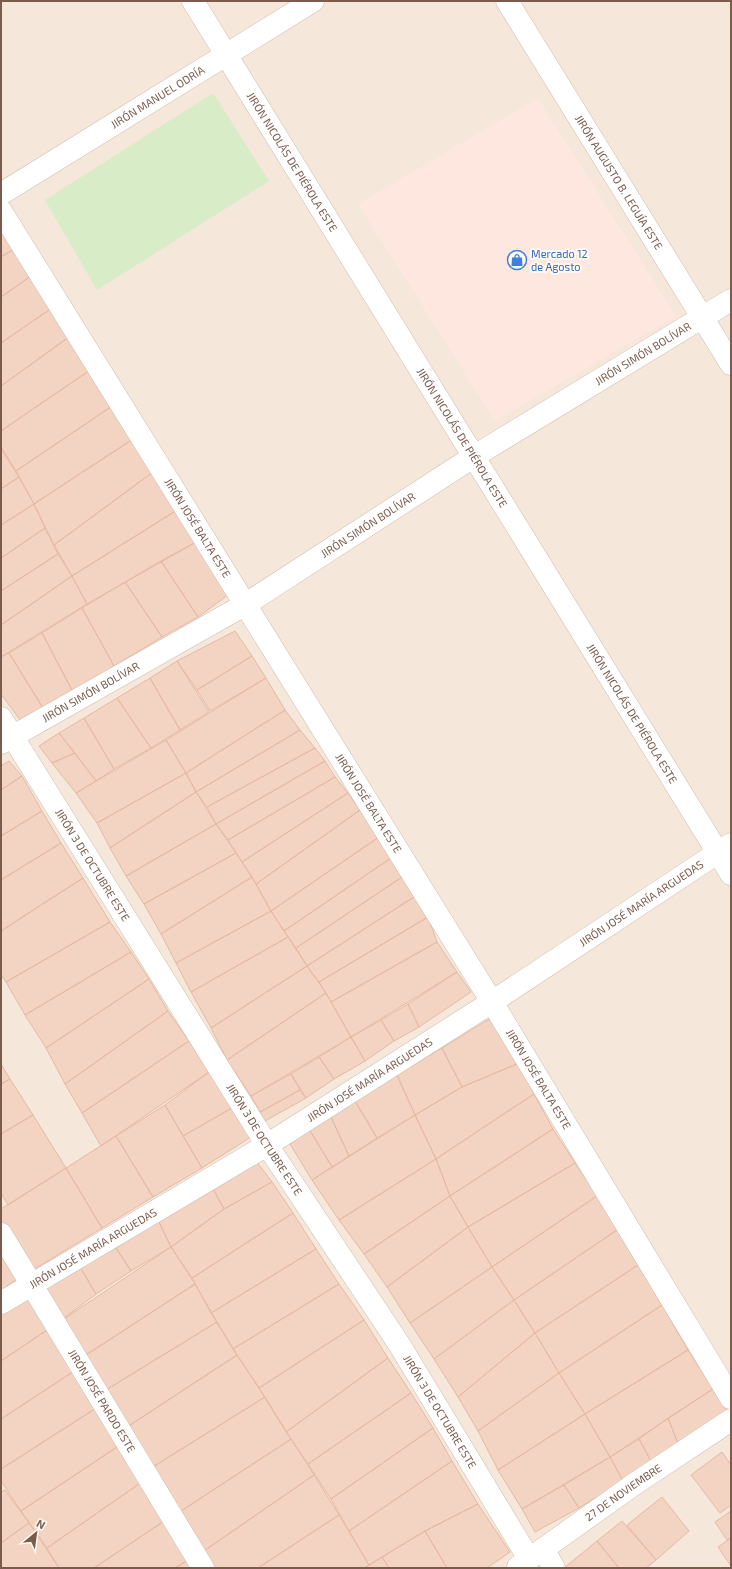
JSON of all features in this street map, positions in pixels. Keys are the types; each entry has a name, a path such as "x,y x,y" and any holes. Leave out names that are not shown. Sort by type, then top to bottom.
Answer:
{"street":[{"name":"JIRÓN NICOLÁS DE PIÉROLA ESTE","path":"193,1 473,456 724,848 731,874"},
{"name":"JIRÓN MANUEL ODRÍA","path":"1,194 313,1"},
{"name":"JIRÓN AUGUSTO B. LEGUÍA ESTE","path":"507,1 731,364"},
{"name":"JIRÓN JOSÉ BALTA ESTE","path":"1,211 492,1002 731,1398"},
{"name":"JIRÓN SIMÓN BOLÍVAR","path":"5,732 246,604 473,456 731,300"},
{"name":"JIRÓN 3 DE OCTUBRE ESTE","path":"5,732 267,1145 399,1344 529,1559 554,1568"},
{"name":"JIRÓN JOSÉ MARÍA ARGUEDAS","path":"1,1303 267,1145 492,1002 724,848"},
{"name":"JIRÓN JOSÉ PARDO ESTE","path":"1,1234 203,1568"},
{"name":"27 DE NOVIEMBRE","path":"529,1559 633,1484 731,1420"}],"shaded area":[{"path":"1,1 731,1 731,1568 1,1568"},
{"name":"Mercado 12 de Agosto","path":"538,98 676,316 495,421 358,204"}],"green space":[{"path":"213,93 269,181 97,290 45,200"}],"building":[{"path":"1,226 16,248 1,257"},
{"path":"16,248 34,274 1,297 1,257"},
{"path":"34,274 55,306 1,343 1,297"},
{"path":"55,306 73,334 1,386 1,343"},
{"path":"73,334 93,368 1,431 1,386"},
{"path":"93,368 115,404 16,471 1,447 1,431"},
{"path":"115,404 133,439 34,504 16,471"},
{"path":"133,439 153,472 54,545 34,504"},
{"path":"1,449 19,477 1,489"},
{"path":"153,472 177,510 72,576 54,545"},
{"path":"19,477 34,504 1,525 1,489"},
{"path":"34,504 45,528 1,558 1,525"},
{"path":"177,510 198,541 87,604 72,576"},
{"path":"45,528 58,554 1,591 1,558"},
{"path":"198,541 228,595 198,617 161,561"},
{"path":"58,554 72,576 1,625 1,591"},
{"path":"161,561 198,617 162,637 125,582"},
{"path":"72,576 87,604 1,657 1,625"},
{"path":"125,582 162,637 114,666 82,608"},
{"path":"82,608 114,666 73,692 42,633"},
{"path":"235,631 252,656 197,690 177,661"},
{"path":"42,633 73,692 43,708 9,653"},
{"path":"9,653 43,708 21,721 1,694 1,657"},
{"path":"252,656 266,678 210,711 197,690"},
{"path":"177,661 209,712 180,730 150,678"},
{"path":"150,678 180,730 151,748 117,698"},
{"path":"266,678 285,710 186,773 166,740"},
{"path":"117,698 151,748 114,769 84,718"},
{"path":"285,710 300,730 196,792 186,773"},
{"path":"84,718 114,769 96,781 59,733"},
{"path":"300,730 315,748 207,807 196,792"},
{"path":"59,733 75,753 52,763 39,746"},
{"path":"166,740 186,773 97,823 76,793"},
{"path":"315,748 325,761 216,824 207,807"},
{"path":"75,753 96,781 76,793 52,763"},
{"path":"9,761 22,776 1,790 1,766"},
{"path":"325,761 335,777 228,840 216,824"},
{"path":"186,773 196,792 110,848 97,823"},
{"path":"22,776 42,811 1,836 1,790"},
{"path":"335,777 348,793 242,862 228,840"},
{"path":"196,792 216,824 126,876 110,848"},
{"path":"348,793 360,810 256,884 242,862"},
{"path":"360,810 379,837 271,911 256,884"},
{"path":"42,811 61,843 1,880 1,836"},
{"path":"216,824 236,853 144,904 126,876"},
{"path":"379,837 394,856 284,931 271,911"},
{"path":"61,843 83,878 1,931 1,880"},
{"path":"236,853 252,877 161,934 144,904"},
{"path":"394,856 405,875 296,948 284,931"},
{"path":"405,875 417,895 307,966 296,948"},
{"path":"252,877 271,911 176,963 161,934"},
{"path":"83,878 110,922 6,982 1,975 1,931"},
{"path":"417,895 428,917 319,982 307,966"},
{"path":"271,911 288,937 191,992 176,963"},
{"path":"428,917 437,942 331,1002 319,982"},
{"path":"110,922 131,952 25,1015 6,982"},
{"path":"288,937 307,966 211,1028 191,992"},
{"path":"437,942 457,972 351,1037 331,1002"},
{"path":"131,952 149,979 46,1048 25,1015"},
{"path":"307,966 326,993 227,1060 211,1028"},
{"path":"457,972 471,992 419,1027 408,1004"},
{"path":"149,979 168,1011 65,1084 46,1048"},
{"path":"326,993 351,1037 251,1096 227,1060"},
{"path":"408,1004 419,1027 394,1041 381,1020"},
{"path":"168,1011 189,1041 82,1113 65,1084"},
{"path":"489,1019 519,1063 462,1087 442,1048"},
{"path":"381,1020 394,1041 365,1061 351,1037"},
{"path":"351,1037 365,1061 334,1079 319,1057"},
{"path":"189,1041 209,1072 101,1146 82,1113"},
{"path":"442,1048 462,1087 415,1115 397,1075"},
{"path":"319,1057 334,1079 306,1098 291,1074"},
{"path":"519,1063 534,1094 436,1159 415,1115 462,1087"},
{"path":"1,1064 10,1079 1,1084"},
{"path":"209,1072 232,1108 183,1136 165,1105"},
{"path":"291,1074 300,1090 260,1112 251,1096"},
{"path":"397,1075 415,1115 377,1138 355,1101"},
{"path":"10,1079 33,1115 1,1134 1,1084"},
{"path":"300,1090 306,1098 265,1121 260,1112"},
{"path":"534,1094 553,1129 450,1196 436,1159"},
{"path":"355,1101 377,1138 349,1156 330,1115"},
{"path":"165,1105 202,1168 153,1197 116,1136"},
{"path":"232,1108 251,1137 202,1168 183,1136"},
{"path":"33,1115 66,1168 8,1205 1,1193 1,1134"},
{"path":"330,1115 349,1156 332,1167 309,1129"},
{"path":"415,1115 436,1159 339,1220 312,1180"},
{"path":"309,1129 332,1167 312,1180 290,1144"},
{"path":"553,1129 575,1163 468,1227 450,1196"},
{"path":"116,1136 153,1197 102,1228 66,1168"},
{"path":"436,1159 450,1196 364,1254 339,1220"},
{"path":"256,1161 272,1182 224,1209 212,1187"},
{"path":"575,1163 597,1196 492,1267 468,1227"},
{"path":"66,1168 102,1228 28,1273 1,1230 1,1209"},
{"path":"272,1182 293,1213 192,1278 171,1247 224,1209"},
{"path":"212,1187 224,1209 171,1247 158,1220"},
{"path":"450,1196 468,1227 387,1287 364,1254"},
{"path":"597,1196 617,1230 514,1300 492,1267"},
{"path":"293,1213 316,1249 211,1313 192,1278"},
{"path":"158,1220 171,1247 131,1271 116,1248"},
{"path":"468,1227 492,1267 410,1323 387,1287"},
{"path":"617,1230 638,1265 535,1333 514,1300"},
{"path":"1,1241 23,1275 1,1290"},
{"path":"171,1247 195,1284 80,1359 58,1323"},
{"path":"116,1248 131,1271 96,1294 80,1267"},
{"path":"316,1249 339,1284 233,1349 211,1313"},
{"path":"638,1265 662,1305 559,1373 535,1333"},
{"path":"80,1267 96,1294 58,1323 40,1289"},
{"path":"492,1267 514,1300 434,1359 410,1323"},
{"path":"195,1284 217,1322 101,1393 80,1359"},
{"path":"339,1284 364,1320 259,1388 233,1349"},
{"path":"29,1291 53,1326 1,1361 1,1310"},
{"path":"514,1300 535,1333 458,1397 434,1359"},
{"path":"662,1305 688,1350 585,1414 559,1373"},
{"path":"364,1320 388,1358 286,1432 259,1388"},
{"path":"217,1322 237,1355 124,1429 101,1393"},
{"path":"53,1326 79,1368 1,1419 1,1361"},
{"path":"535,1333 559,1373 478,1431 458,1397"},
{"path":"688,1350 713,1389 610,1457 585,1414"},
{"path":"237,1355 265,1397 148,1470 124,1429"},
{"path":"388,1358 411,1393 308,1464 286,1432"},
{"path":"79,1368 101,1405 1,1469 1,1419"},
{"path":"559,1373 585,1414 498,1470 478,1431"},
{"path":"713,1389 726,1410 679,1446 668,1418"},
{"path":"411,1393 433,1428 331,1499 308,1464"},
{"path":"265,1397 291,1439 175,1515 148,1470"},
{"path":"101,1405 123,1443 21,1511 1,1481 1,1469"},
{"path":"585,1414 610,1457 522,1509 498,1470"},
{"path":"668,1418 679,1446 652,1463 639,1439"},
{"path":"433,1428 452,1461 349,1531 331,1499"},
{"path":"291,1439 314,1475 198,1555 175,1515"},
{"path":"639,1439 652,1463 623,1481 610,1457"},
{"path":"123,1443 146,1479 47,1548 21,1511"},
{"path":"722,1452 731,1465 731,1505 720,1513 691,1475"},
{"path":"610,1457 623,1481 579,1508 564,1485"},
{"path":"452,1461 478,1504 425,1531 369,1565 349,1531"},
{"path":"314,1475 339,1515 258,1568 206,1568 198,1555"},
{"path":"146,1479 170,1517 94,1568 59,1568 47,1548"},
{"path":"564,1485 579,1508 535,1532 522,1509"},
{"path":"5,1490 29,1523 1,1543 1,1492"},
{"path":"662,1497 689,1531 656,1560 627,1525"},
{"path":"478,1504 510,1552 487,1568 447,1568 425,1531"},
{"path":"731,1511 731,1538 727,1540 715,1522"},
{"path":"339,1515 369,1565 364,1568 258,1568"},
{"path":"170,1517 194,1556 175,1568 94,1568"},
{"path":"622,1521 656,1560 646,1568 619,1568 597,1541"},
{"path":"29,1523 59,1568 1,1568 1,1543"},
{"path":"425,1531 447,1568 389,1568 382,1557"},
{"path":"731,1538 731,1566 718,1547"},
{"path":"597,1541 619,1568 564,1568"},
{"path":"194,1556 200,1568 175,1568"},
{"path":"382,1557 389,1568 365,1568"}],"place":[{"name":"Mercado 12 de Agosto","path":"517,260"}]}
